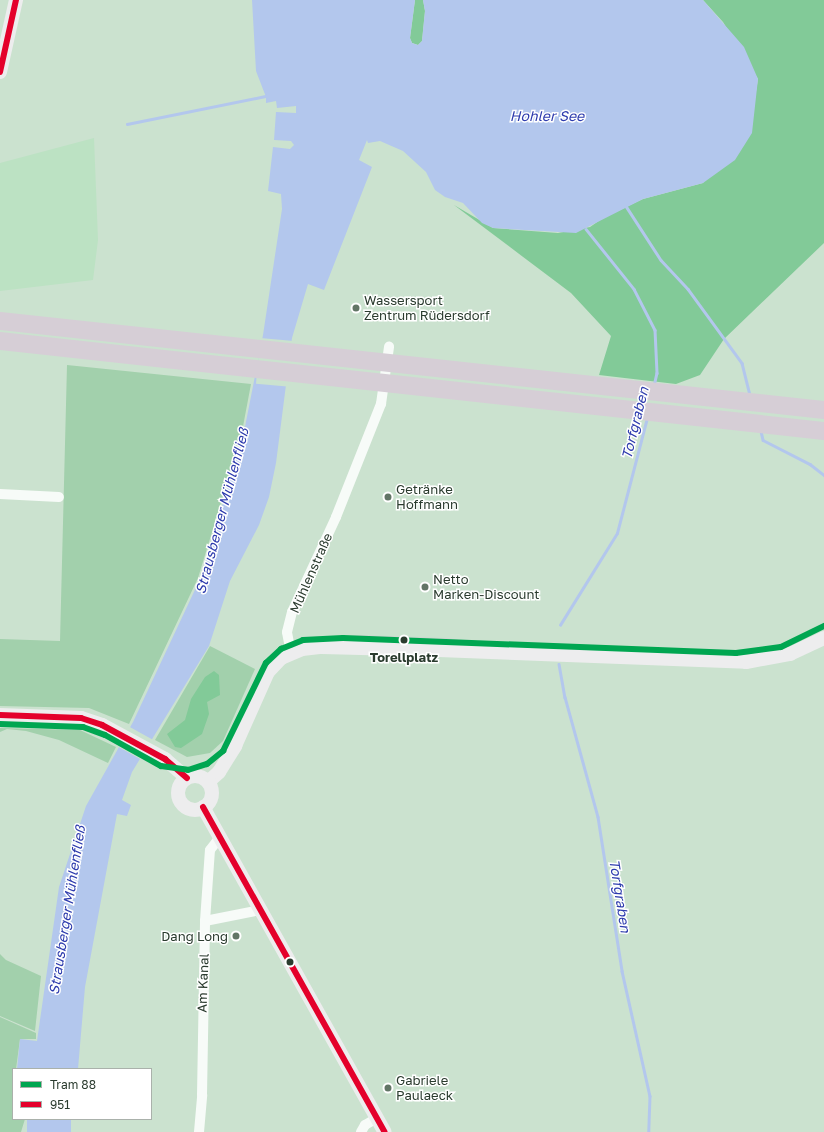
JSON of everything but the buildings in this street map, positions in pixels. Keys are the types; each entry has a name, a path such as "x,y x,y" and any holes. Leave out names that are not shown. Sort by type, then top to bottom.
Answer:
{"highway":[{"path":"0,321 824,410"},
{"path":"0,341 824,432"}],"main road":[{"path":"0,72 2,57 16,0"},
{"path":"208,782 218,772 235,746 268,672 278,661 291,653 302,649 338,648 746,662 790,654 824,638"},
{"path":"0,715 81,718 108,728 165,759 187,778"},
{"path":"198,776 208,782 212,796 203,807 193,810 180,801 178,791 187,778 198,776"},
{"path":"203,807 385,1132"}],"street":[{"name":"Mühlenstraße","path":"291,653 287,632 292,612 336,517 381,404 389,347"},
{"path":"0,494 59,497"},
{"name":"Am Kanal","path":"199,1132 205,921 210,850 220,837"},
{"path":"205,921 260,910"},
{"path":"361,1132 365,1126 377,1118"}],"shaded area":[{"path":"94,138 98,240 93,280 0,291 0,163"},
{"path":"67,365 251,384 241,437 198,578 129,724 89,708 0,706 0,639 60,641"},
{"path":"210,646 255,669 223,741 210,753 187,757 155,740"},
{"path":"0,728 80,730 116,747 108,763 59,740 26,731 7,729 0,732"},
{"path":"0,954 6,960 41,976 35,1031 0,1016"},
{"path":"0,1017 36,1033 36,1039 20,1039 16,1068 12,1068 12,1120 25,1120 21,1132 0,1132"}],"green space":[{"path":"415,0 423,0 425,11 422,41 418,45 412,43 410,38"},
{"path":"703,0 824,0 824,243 724,339 700,375 676,384 599,375 611,336 571,293 454,205 493,228 558,233 590,227 603,218 643,199 703,183 754,104 758,79 723,22"},
{"path":"214,671 219,675 220,695 207,702 209,714 202,734 181,748 175,747 167,734 185,720 191,699 205,677"}],"water":[{"name":"Hohler See","path":"252,0 415,0 410,38 412,43 418,45 422,41 425,11 423,0 703,0 744,47 758,79 752,133 735,160 703,183 643,199 576,233 493,228 482,223 463,203 445,197 435,190 426,172 403,151 380,141 368,143 367,140 359,160 372,167 324,290 308,284 292,338 276,463 269,497 259,525 230,581 209,646 132,772 122,800 131,805 127,816 117,814 85,987 78,1068 17,1068 20,1039 37,1041 59,887 86,806 133,722 200,579 243,437 263,335 282,209 281,194 268,191 273,147 290,149 294,145 291,141 274,140 276,112 296,113 296,106 277,108 276,101 266,103 266,97 256,71"},
{"path":"27,1120 71,1120 71,1132 27,1132"}],"pier":[{"path":"260,338 294,341 290,387 256,384"},
{"path":"128,726 155,741 144,761 117,746"}],"waterway":[{"path":"127,124 266,96"},
{"path":"626,206 661,260 688,289 742,363 750,395"},
{"name":"Torfgraben","path":"586,229 634,289 655,330 657,373 654,386"},
{"name":"Torfgraben","path":"560,625 617,533 647,418"},
{"path":"761,431 763,440 810,464 824,475"},
{"name":"Torfgraben","path":"559,664 565,697 598,817 622,971 650,1096 649,1132"}],"tram line":[{"name":"88","path":"0,724 83,727 105,735 161,766 188,770 207,764 223,751 266,663 281,649 303,640 343,638 736,653 781,647 824,626"},
{"path":"314,638 359,635 447,638 477,643"}],"transit line":[{"name":"951","path":"0,72 16,0"},
{"name":"951","path":"0,715 81,718 102,725 165,759 187,778"},
{"name":"951","path":"203,807 385,1132"}],"place":[{"name":"Wassersport Zentrum Rüdersdorf","path":"356,308"},
{"name":"Getränke Hoffmann","path":"388,497"},
{"name":"Netto Marken-Discount","path":"425,587"},
{"name":"Torellplatz","path":"404,640"},
{"name":"Dang Long","path":"236,936"},
{"name":"Gabriele Paulaeck","path":"388,1088"}],"water label":[{"name":"Strausberger Mühlenfließ","path":"222,511"},
{"name":"Strausberger Mühlenfließ","path":"67,910"}]}
